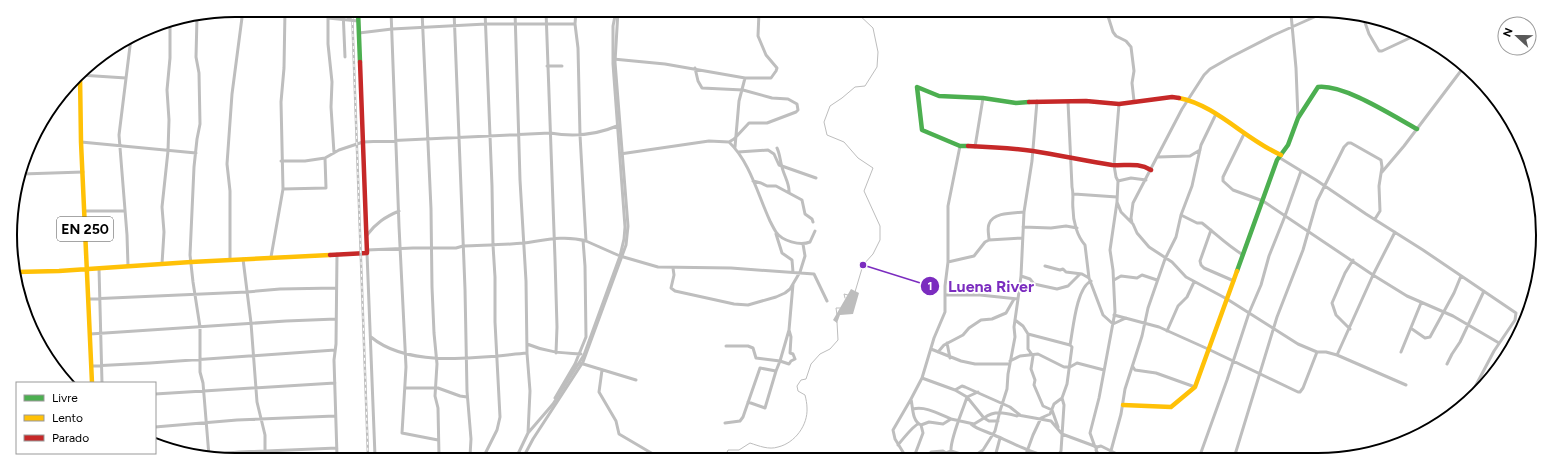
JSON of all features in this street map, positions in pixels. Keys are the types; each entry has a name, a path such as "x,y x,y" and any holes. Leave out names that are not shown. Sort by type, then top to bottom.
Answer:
{"street":[{"path":"230,260 230,191 227,164 232,94 242,17"},
{"path":"271,257 282,189 281,102 284,68 285,17"},
{"path":"348,17 351,20"},
{"path":"359,17 375,453"},
{"path":"392,17 400,249 406,353 403,434 438,440"},
{"path":"422,17 426,72 434,333 437,359 435,388 438,408 438,453"},
{"path":"454,17 466,358 471,439 470,453"},
{"path":"486,17 493,245 496,277 495,322 500,417 497,430 486,453"},
{"path":"515,17 520,180 530,391 528,433"},
{"path":"546,17 557,327 556,353"},
{"path":"553,404 556,395 580,353 586,338 587,329 578,48 576,17"},
{"path":"518,453 528,433 553,404 584,355 620,256 624,239 625,226 613,59 613,26 615,17"},
{"path":"613,59 695,68 745,78 771,78 776,71 776,65 766,55 758,36 759,17"},
{"path":"1108,17 1113,32 1116,36 1126,41 1131,47 1134,71 1132,84 1134,101"},
{"path":"1291,17 1298,118"},
{"path":"1315,17 1210,69 1204,75 1188,100 1133,203 1131,218 1137,232 1148,247 1172,262 1181,273 1194,282 1227,299 1298,344 1317,352 1326,352 1337,355 1406,385"},
{"path":"334,153 328,18 359,21"},
{"path":"344,19 345,57"},
{"path":"198,20 196,57 200,124 196,153 191,262 200,327 200,372 204,391 209,451"},
{"path":"1365,22 1369,34 1379,51 1410,38"},
{"path":"359,33 392,29 454,27 486,24 575,24"},
{"path":"162,264 164,232 162,207 168,151 170,27"},
{"path":"128,266 119,147 120,120 130,44"},
{"path":"547,66 562,66"},
{"path":"620,154 709,142 729,142 734,139 748,124 767,123 798,110 797,104 788,99 772,98 743,90 702,88 698,81 695,68"},
{"path":"1382,172 1392,162 1461,70"},
{"path":"87,75 126,78"},
{"path":"735,147 734,139 738,122 739,101 745,78"},
{"name":"EN 250","path":"80,82 81,142 92,382"},
{"path":"1123,405 1171,407 1195,387 1208,349 1212,345 1227,299 1279,158 1288,144 1298,118 1318,87 1326,85 1346,92 1417,129"},
{"path":"1151,170 1146,167 1131,164 1114,164 1032,151 960,146 922,130 916,87 939,96 983,98 1016,103 1086,101 1119,104 1168,97 1188,100 1200,104 1279,158 1324,185 1461,276 1517,315 1499,343 1488,365 1480,375 1476,385"},
{"path":"975,146 983,98"},
{"path":"979,453 994,435 1007,389 1015,337 1016,299 1021,276 1024,212 1037,102"},
{"path":"1068,102 1072,187 1074,194 1072,208 1076,228 1081,241 1085,245 1087,254 1087,269 1090,280 1104,315 1113,324"},
{"path":"1098,453 1090,433 1100,398 1114,315 1114,280 1110,250 1117,202 1118,181 1114,164 1119,104"},
{"path":"1111,451 1126,389 1158,280 1165,259 1176,236 1181,215 1192,186 1200,150 1216,114"},
{"path":"281,161 305,161 325,158 350,146 363,142 459,136 550,133 580,135 599,132 617,126"},
{"path":"1244,134 1222,181 1233,190 1263,201 1353,260 1373,275 1421,303 1467,325 1499,343"},
{"path":"81,142 119,147 196,153"},
{"path":"729,142 735,147 753,181 776,232 782,253 792,260 793,272"},
{"path":"1235,453 1273,329 1324,185 1344,147 1348,143 1351,143 1381,160 1382,172 1379,186 1380,211 1375,219"},
{"path":"903,453 893,434 893,430 922,378 945,312 944,295 948,262 948,206 960,146"},
{"path":"777,148 781,166 790,188 790,193"},
{"path":"738,152 768,150 774,154 779,165 816,178"},
{"path":"1158,157 1190,156 1200,150"},
{"path":"1190,156 1197,164"},
{"path":"282,189 326,188 325,158"},
{"path":"1146,167 1154,164"},
{"path":"1201,453 1249,313 1261,285 1269,256 1301,171"},
{"path":"26,174 83,172"},
{"path":"1118,181 1132,178 1146,180"},
{"path":"753,181 767,186 776,186 790,193 795,198 802,200 805,214 812,219 813,222"},
{"path":"1074,194 1117,197"},
{"path":"1117,202 1122,212 1133,224"},
{"path":"367,235 381,220 399,210"},
{"path":"84,211 124,211"},
{"path":"989,240 988,226 991,220 1004,213 1024,212"},
{"path":"1181,215 1198,224 1202,223 1223,241 1243,255"},
{"path":"1023,227 1051,228 1066,226 1076,228"},
{"path":"1211,230 1200,261 1201,265 1204,268 1234,282"},
{"path":"776,232 783,239 803,244 810,242 815,231"},
{"path":"1337,355 1394,232"},
{"path":"20,272 337,254 400,249 456,248 462,246 524,243 554,238 572,238 584,240 620,256 653,266 673,268 723,268 814,274 827,301"},
{"path":"948,262 974,256 984,242 989,240 1022,238"},
{"path":"673,268 674,275 671,288 675,291 734,304 748,304 776,297 785,293 800,272 805,256 803,244"},
{"path":"337,254 335,350 337,453"},
{"path":"243,259 251,323 257,402 265,435 265,451"},
{"path":"1350,329 1336,314 1332,303 1342,278 1353,260"},
{"path":"1045,266 1063,269 1066,272 1081,274 1090,280"},
{"path":"99,268 102,382"},
{"path":"1021,276 1030,279 1034,284 1057,289 1069,285 1087,269"},
{"path":"1114,280 1121,276 1137,278 1142,275 1158,280"},
{"path":"1412,329 1425,338 1428,338 1436,327 1461,276"},
{"path":"1026,453 1041,418 1050,414 1054,404 1062,398 1067,386 1072,349 1070,345 1076,309 1085,286 1090,280"},
{"path":"748,402 765,408 789,330 793,282"},
{"path":"1167,331 1178,306 1186,297 1194,282"},
{"path":"89,299 195,295 280,289 336,288"},
{"path":"1447,364 1484,292"},
{"path":"944,295 980,295 1016,299"},
{"path":"938,352 947,343 964,335 969,328 982,319 992,319 1006,313 1016,299"},
{"path":"1401,352 1412,329 1421,303"},
{"path":"1114,315 1145,323 1167,331 1300,392 1317,352"},
{"path":"1113,324 1126,318"},
{"path":"90,334 336,319"},
{"path":"1015,320 1023,326 1028,334 1028,349 1034,358 1031,369 1035,380 1034,385 1043,406 1052,410 1058,428"},
{"path":"726,346 748,346 753,348 756,358 780,361 789,364 791,361 795,360 793,354 790,353 791,337 789,330"},
{"path":"1028,334 1070,345"},
{"path":"371,337 384,346 406,353 437,359 527,353"},
{"path":"947,343 950,358"},
{"path":"528,344 538,349 556,353 580,353 584,355"},
{"path":"931,349 950,358 974,364 1010,363 1017,356 1039,354 1060,365 1070,367 1078,363 1104,370"},
{"path":"92,366 335,350"},
{"path":"580,363 636,380"},
{"path":"1133,367 1135,370 1156,373 1195,387"},
{"path":"725,423 740,421 760,368 776,372"},
{"path":"602,370 599,392 615,420 619,434 651,453"},
{"path":"922,378 955,390 967,397 984,418 998,421"},
{"path":"156,394 335,384"},
{"path":"955,390 964,386 1003,403 1020,415"},
{"path":"405,388 435,388 460,396 468,396"},
{"path":"951,451 952,442 967,397 978,392"},
{"path":"1060,453 1064,405 1062,398"},
{"path":"911,399 915,420 923,433 916,453"},
{"path":"913,409 930,410 951,419 972,424 978,429 1037,453"},
{"path":"972,424 977,423 988,415 1000,412 1017,416 1020,415 1041,418 1052,422 1062,434 1096,447 1101,446 1115,453"},
{"path":"156,427 336,416"},
{"path":"898,445 915,426 929,422 940,424 951,419"},
{"path":"996,453 1000,438"},
{"path":"237,453 337,448"},
{"path":"931,452 943,451 946,453 951,451 957,453"}],"shaded area":[{"path":"851,289 859,293 853,314 840,315 837,323 833,320"}],"waterway":[{"path":"526,453 533,439 583,362 626,245 628,226 615,62 618,17"},
{"path":"855,292 863,265 873,254 880,240 880,226 864,191 873,168 858,158 844,142 827,135 824,122 830,106 855,87 865,86 877,67 878,52 873,28 861,17"},
{"path":"845,298 844,294 848,295"},
{"path":"837,315 836,308 840,308"},
{"path":"727,453 728,450 739,450 750,443 768,448 775,448 790,442 795,437 803,427 807,414 805,395 798,391 797,386 801,380 806,379 811,364 820,354 830,349 838,340 837,322"}],"railway":[{"path":"352,17 368,453"}],"traffic: fast":[{"path":"358,17 360,62"},
{"path":"968,146 960,146 922,130 917,87 939,96 983,98 1016,103 1029,102"},
{"path":"1237,271 1277,160 1288,145 1298,118 1318,87 1329,87 1341,90 1382,109 1417,129"}],"traffic: slow":[{"path":"80,82 81,142 92,382"},
{"path":"1179,98 1206,108 1268,149 1281,155"},
{"path":"20,272 59,271 191,262 330,255"},
{"path":"1123,405 1171,407 1195,387 1237,271"}],"traffic: jam":[{"path":"330,255 367,253 360,62"},
{"path":"1029,102 1086,101 1119,104 1172,97 1179,98"},
{"path":"968,146 1033,151 1112,165 1137,165 1151,170"}],"place":[{"name":"Luena River","path":"863,265"}]}
